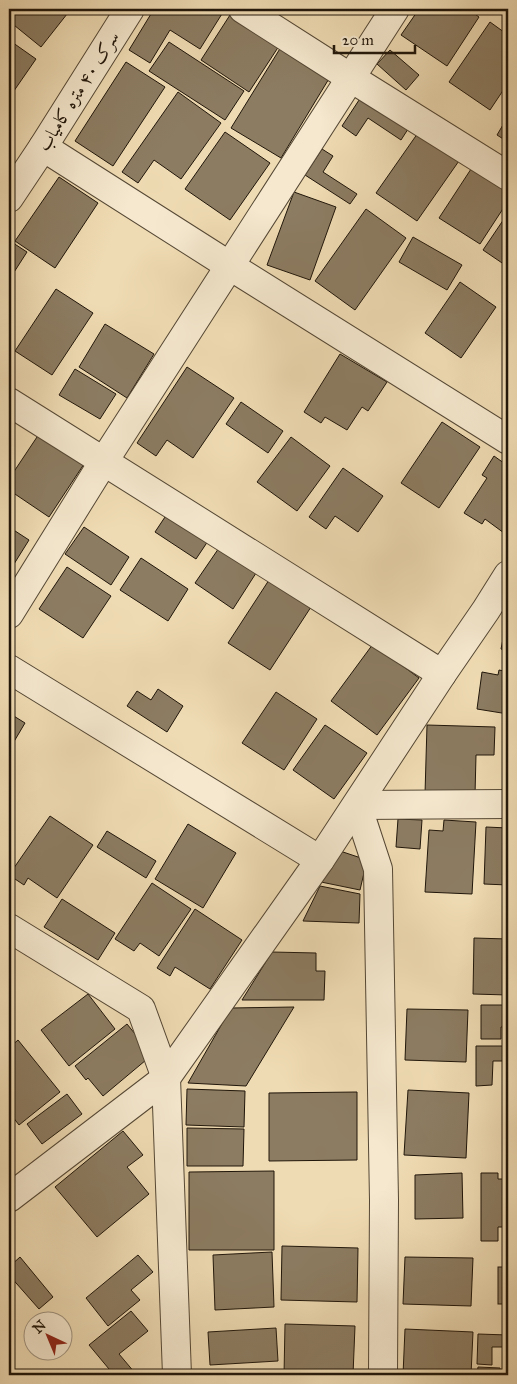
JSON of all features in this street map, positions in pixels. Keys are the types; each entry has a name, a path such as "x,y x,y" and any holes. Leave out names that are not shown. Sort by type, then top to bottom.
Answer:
{"street":[{"name":"سرک ۴۰ متره کامیاب","path":"9,198 44,147 130,9"},
{"path":"243,9 508,176"},
{"path":"9,614 104,461 395,9"},
{"path":"44,147 508,440"},
{"path":"9,402 442,674"},
{"path":"9,1198 166,1078 320,860 442,674 497,609 508,575"},
{"path":"9,669 320,860"},
{"path":"357,804 508,804"},
{"path":"357,804 378,869 384,1200 383,1375"},
{"path":"9,928 141,1009 166,1078 175,1374"}],"building":[{"path":"9,9 71,9 41,47 9,21"},
{"path":"154,9 225,9 200,49 170,30 150,63 129,50"},
{"path":"419,9 468,9 479,17 447,66 401,35"},
{"path":"230,15 279,46 249,92 201,60"},
{"path":"490,22 508,35 508,83 490,110 449,82"},
{"path":"9,40 36,59 9,98"},
{"path":"169,42 244,91 225,120 149,71"},
{"path":"281,47 330,77 281,158 231,128"},
{"path":"390,50 419,75 406,90 377,64"},
{"path":"126,62 165,87 113,166 75,141"},
{"path":"178,92 221,123 181,179 154,160 138,183 122,172"},
{"path":"363,94 410,126 401,140 368,118 356,136 342,126"},
{"path":"508,119 508,142 497,135"},
{"path":"420,130 461,158 417,221 376,193"},
{"path":"225,132 270,163 230,220 185,189"},
{"path":"322,149 333,156 323,172 357,194 350,204 305,175"},
{"path":"473,166 508,189 508,201 480,244 439,218"},
{"path":"59,177 98,203 55,268 15,241"},
{"path":"294,192 336,207 310,280 267,265"},
{"path":"366,209 406,238 355,310 315,281"},
{"path":"508,213 508,267 483,250"},
{"path":"413,237 462,265 447,290 399,262"},
{"path":"9,242 27,252 9,280"},
{"path":"460,282 496,307 461,358 425,333"},
{"path":"56,289 93,313 52,375 15,351"},
{"path":"105,324 154,354 127,398 79,367"},
{"path":"340,354 387,382 368,411 362,407 347,430 325,417 321,423 304,412"},
{"path":"187,367 234,398 193,458 167,440 156,456 137,443"},
{"path":"75,369 116,394 100,419 59,395"},
{"path":"241,402 283,431 268,453 226,424"},
{"path":"442,422 480,447 439,508 401,483"},
{"path":"43,428 88,458 49,517 9,490 9,479"},
{"path":"291,437 330,466 297,511 257,482"},
{"path":"494,456 508,466 508,479 504,486 507,488 508,486 508,527 504,533 485,519 482,524 464,513 487,478 482,475"},
{"path":"343,468 383,496 358,532 335,516 326,529 309,517"},
{"path":"169,511 210,538 196,559 155,532"},
{"path":"9,527 29,540 9,572"},
{"path":"84,527 129,557 111,585 65,554"},
{"path":"221,545 258,570 233,609 195,583"},
{"path":"141,558 188,589 168,621 120,590"},
{"path":"67,567 111,596 83,638 39,609"},
{"path":"269,580 311,607 270,670 228,643"},
{"path":"507,619 508,666 504,665 507,651 501,649"},
{"path":"373,644 419,678 377,735 331,701"},
{"path":"499,670 508,672 508,714 477,709 482,672 498,675"},
{"path":"158,689 183,706 167,732 127,706 137,691 151,700"},
{"path":"276,692 317,719 284,770 242,743"},
{"path":"9,713 25,723 9,750"},
{"path":"325,725 367,753 334,799 293,770"},
{"path":"427,725 495,727 494,755 476,755 475,795 425,794"},
{"path":"50,816 93,845 57,898 28,878 24,885 9,875"},
{"path":"398,819 422,820 420,849 396,847"},
{"path":"444,820 476,822 472,894 425,892 429,830 443,831"},
{"path":"188,824 236,853 203,908 155,879"},
{"path":"486,827 508,828 508,885 484,884"},
{"path":"107,831 156,861 146,878 97,847"},
{"path":"337,850 367,860 360,890 321,882"},
{"path":"152,883 191,909 159,956 140,943 134,951 115,939"},
{"path":"320,886 360,894 359,923 303,921"},
{"path":"62,899 115,933 98,960 44,927"},
{"path":"195,909 242,940 210,989 175,967 170,976 157,968"},
{"path":"474,938 508,939 508,995 473,994"},
{"path":"272,952 316,953 316,971 325,971 324,1000 242,1000"},
{"path":"88,994 115,1029 69,1066 41,1030"},
{"path":"481,1005 508,1005 508,1027 501,1027 501,1039 481,1039"},
{"path":"294,1007 246,1086 188,1083 231,1008"},
{"path":"407,1009 468,1010 466,1062 405,1060"},
{"path":"127,1024 152,1055 103,1096 88,1078 86,1080 75,1066"},
{"path":"18,1040 60,1092 19,1125 9,1112 9,1048"},
{"path":"476,1046 508,1046 508,1061 493,1061 492,1085 476,1086"},
{"path":"187,1089 245,1091 244,1127 186,1125"},
{"path":"408,1090 469,1093 466,1158 404,1155"},
{"path":"357,1092 357,1160 269,1161 269,1093"},
{"path":"67,1094 82,1114 42,1144 27,1124"},
{"path":"187,1128 244,1129 243,1166 187,1166"},
{"path":"123,1131 143,1155 127,1167 149,1194 97,1237 55,1187"},
{"path":"503,1158 508,1158 508,1175 503,1175"},
{"path":"274,1171 274,1250 189,1250 189,1172"},
{"path":"462,1173 463,1218 415,1219 415,1175"},
{"path":"481,1173 498,1173 498,1179 508,1179 508,1227 498,1227 498,1241 481,1241"},
{"path":"282,1246 358,1248 357,1302 281,1300"},
{"path":"272,1252 274,1307 215,1310 213,1255"},
{"path":"138,1255 153,1272 131,1290 140,1300 108,1326 86,1298"},
{"path":"20,1257 53,1297 39,1309 9,1275 9,1267"},
{"path":"405,1257 473,1258 471,1306 403,1304"},
{"path":"498,1267 508,1267 508,1304 498,1304"},
{"path":"131,1311 148,1331 119,1354 135,1373 132,1375 114,1375 89,1345"},
{"path":"285,1324 355,1326 353,1375 284,1375"},
{"path":"276,1328 278,1361 210,1365 208,1332"},
{"path":"405,1329 473,1332 471,1375 403,1375"},
{"path":"478,1334 508,1335 508,1347 492,1347 492,1365 477,1364"},
{"path":"478,1367 500,1368 500,1375 477,1375"}]}
